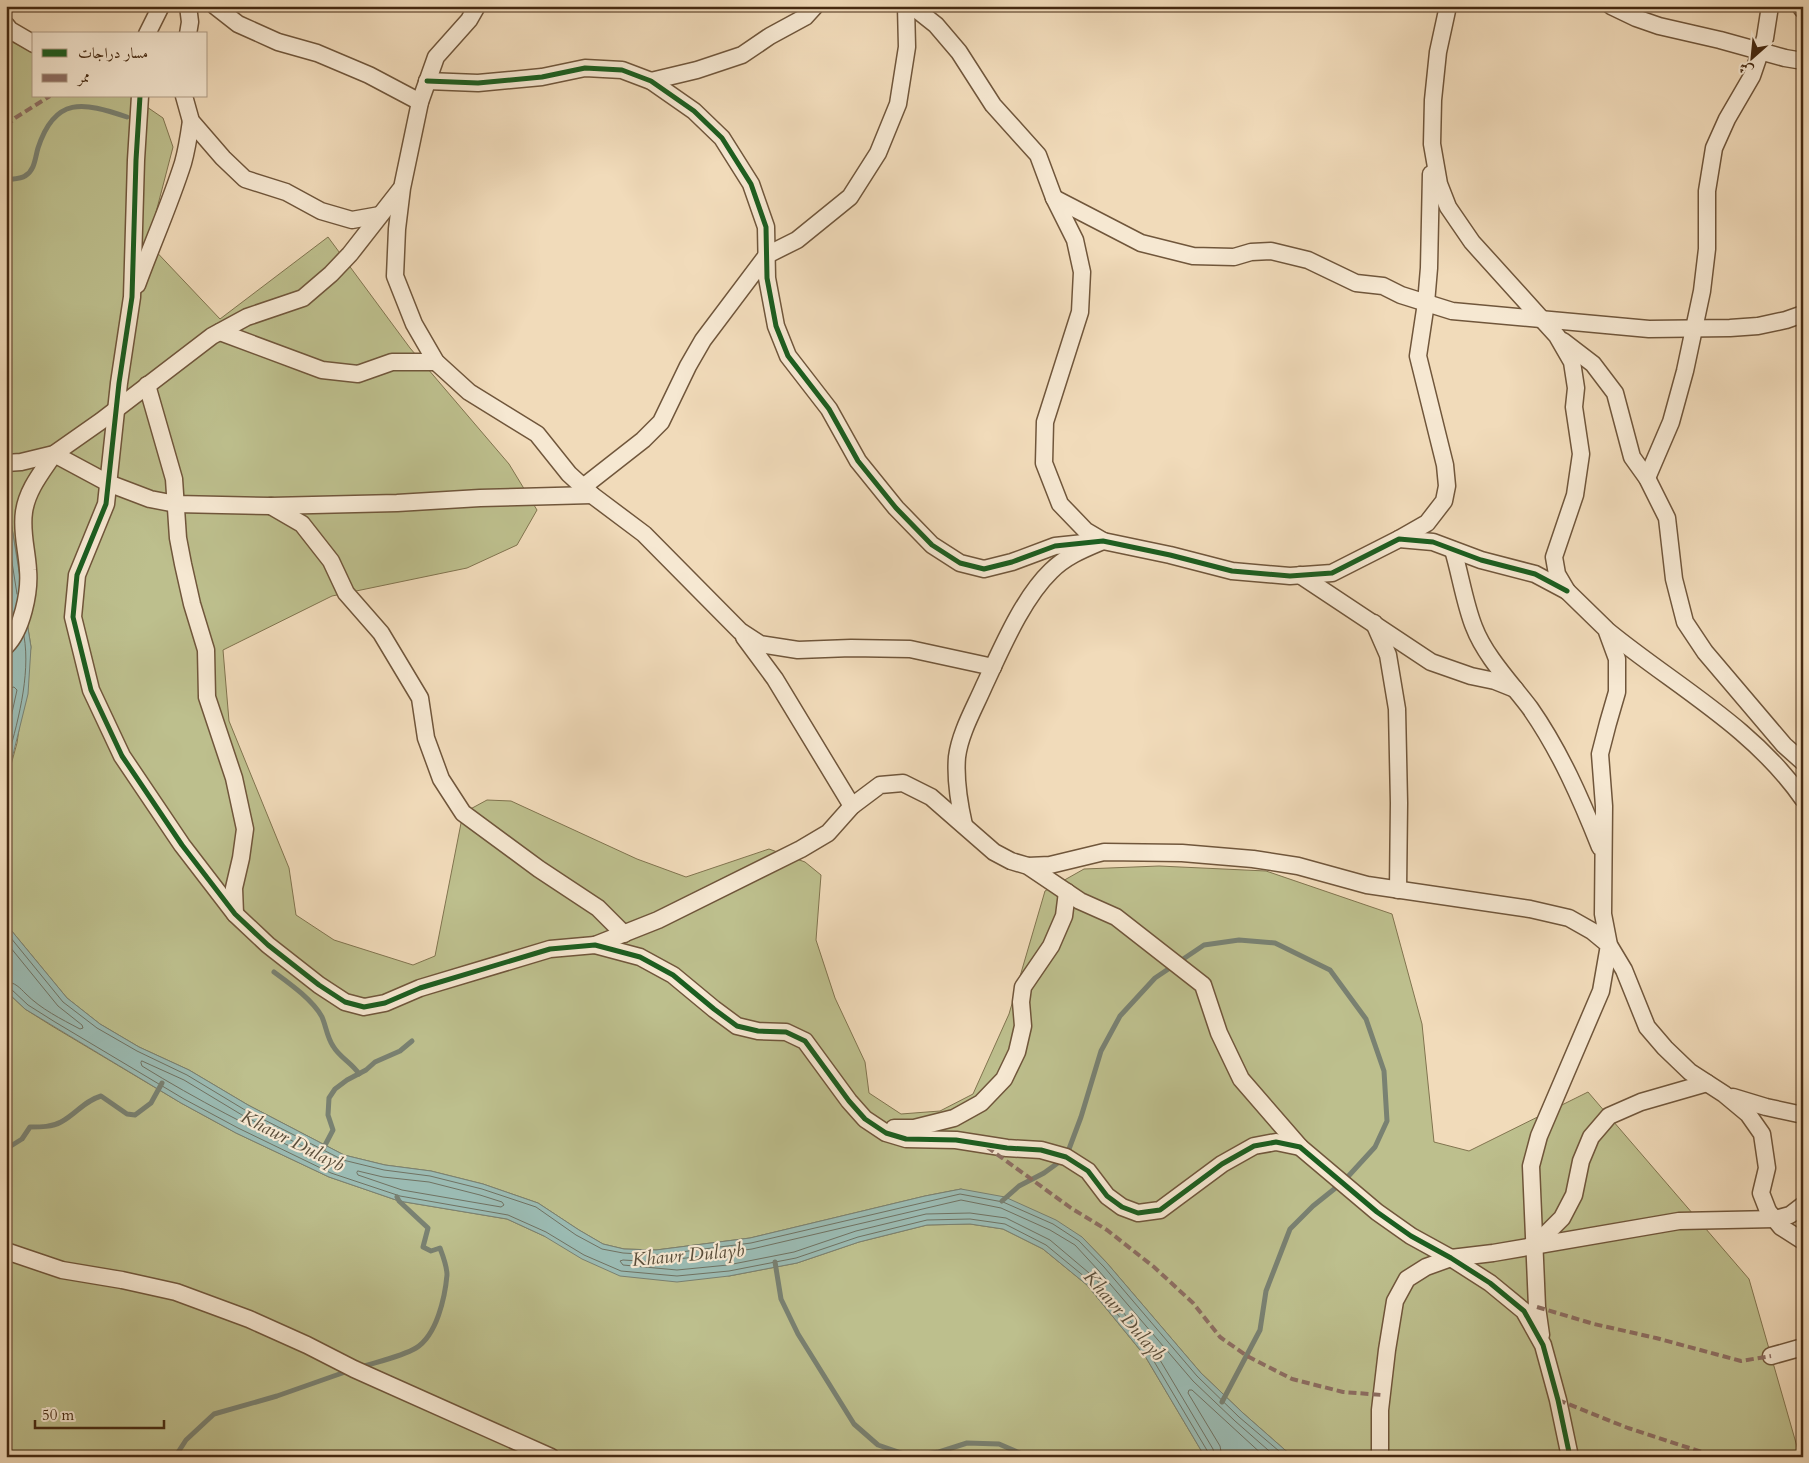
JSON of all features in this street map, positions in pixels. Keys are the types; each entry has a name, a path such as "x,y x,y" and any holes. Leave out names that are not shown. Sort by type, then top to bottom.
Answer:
{"street":[{"path":"148,32 161,6"},
{"path":"188,6 190,22 188,32"},
{"path":"216,6 238,24 278,42 317,53 369,75 420,102"},
{"path":"477,6 469,20 436,57 420,102 402,188 397,230 395,276 414,324 436,362 469,392 537,434 569,474 644,534 740,631 775,679 852,806"},
{"path":"651,81 697,70 742,55 770,36 805,17 815,6"},
{"path":"13,462 54,454 108,483 150,499 176,504 271,506 397,503 588,491 661,422 703,340 767,255 797,240 850,197 878,153 898,104 907,47 906,6"},
{"path":"912,6 936,25 959,52 993,105 1038,155 1054,198 1075,240 1082,272 1080,312 1045,422 1044,463 1060,504 1086,531 1103,541"},
{"path":"427,81 478,83 542,77 586,68 622,70 651,81 694,111 722,138 751,184 766,227 767,278 776,326 788,356 829,409 858,461 896,508 932,545 960,563 984,569 1012,562 1055,546 1103,541 1170,555 1232,571 1290,576 1332,572 1427,523 1444,502 1447,486 1445,465 1418,356 1426,303 1430,232 1433,100 1438,52 1448,6"},
{"path":"1611,6 1659,26 1803,61"},
{"path":"1647,478 1671,422 1685,371 1702,291 1707,249 1707,191 1714,148 1727,119 1752,76 1765,38 1770,6"},
{"path":"1800,6 1803,10"},
{"path":"6,25 10,30 32,43"},
{"path":"140,98 132,297 116,409 106,504 77,575 73,617 91,690 122,756 182,845 235,914 268,945 319,985 345,1002 364,1007 385,1002 420,988 550,948 595,945 658,920 801,849 828,833 852,806 880,785 904,783 931,797 994,852 1011,861 1028,866 1050,866 1104,852 1182,853 1253,859 1298,866 1366,885 1530,909 1569,918 1592,931 1609,945 1624,970 1647,1027 1665,1048 1690,1072 1724,1094 1748,1114 1762,1134 1767,1168 1761,1192 1768,1211 1781,1227 1803,1241"},
{"path":"185,98 191,121 223,158 245,179 286,192 321,211 352,220 380,215"},
{"path":"132,297 151,246 164,218 180,171 191,121"},
{"path":"1432,144 1439,184 1448,207 1472,242 1542,320 1558,336 1593,364 1616,393 1632,457 1647,478 1667,518 1674,580 1685,622 1705,652 1784,745 1803,762"},
{"path":"6,646 16,630 25,607 28,571 23,537 24,512 31,489 54,454 220,332 247,317 303,298 331,274 350,254 402,188"},
{"path":"1054,198 1141,243 1193,256 1234,258 1252,252 1271,251 1308,260 1356,283 1383,286 1401,295 1452,311 1649,329 1758,326 1803,314"},
{"path":"220,332 322,370 358,374 392,362 436,362"},
{"path":"1558,336 1572,362 1576,388 1574,407 1581,454 1575,495 1554,557 1557,574 1567,591 1606,629 1636,654 1689,690 1765,753 1803,799"},
{"path":"147,385 174,479 178,538 192,604 206,650 208,697 234,778 245,829 234,888 235,914"},
{"path":"271,506 302,524 331,561 346,593 380,633 420,698 426,738 441,779 463,813 539,869 598,908 624,934"},
{"path":"1399,539 1433,542 1481,560 1535,574 1567,591"},
{"path":"964,826 957,794 957,756 964,729 993,667 1028,600 1050,572 1072,554 1103,541"},
{"path":"1454,550 1474,628 1494,662 1530,709 1556,750 1585,808 1604,856"},
{"path":"1300,575 1431,662 1515,689"},
{"path":"1374,623 1388,655 1397,708 1398,890"},
{"path":"1570,1457 1558,1400 1543,1345 1537,1307 1530,1166 1539,1136 1601,991 1609,945 1603,914 1604,806 1600,754 1617,692 1617,659 1606,629"},
{"path":"740,631 760,644 798,650 851,648 910,649 993,667"},
{"path":"1028,866 1080,901 1116,917 1202,986 1219,1033 1241,1079 1300,1147 1377,1212 1410,1236 1451,1258 1490,1283 1524,1311 1543,1345"},
{"path":"879,1128 914,1128 954,1118 981,1103 1004,1079 1017,1052 1023,1026 1021,1002 1023,987 1051,946 1064,916 1066,892"},
{"path":"595,945 640,957 673,975 738,1026 758,1031 786,1032 805,1041 849,1101 865,1119 886,1133 906,1139 956,1140 1008,1148 1041,1150 1066,1157 1088,1171 1107,1196 1122,1208 1138,1213 1160,1210 1222,1164 1254,1146 1276,1142 1300,1147"},
{"path":"1534,1246 1562,1218 1574,1195 1581,1161 1591,1137 1609,1116 1641,1102 1707,1083"},
{"path":"1724,1094 1766,1107 1803,1115"},
{"path":"1380,1457 1380,1410 1387,1350 1395,1301 1407,1278 1426,1267 1451,1258 1680,1222 1775,1219 1790,1215 1803,1205"},
{"path":"6,1251 62,1270 122,1280 176,1292 249,1319 307,1345 354,1370 551,1457"},
{"path":"1771,1356 1803,1347"}],"green space":[{"path":"6,39 32,52 32,98 134,98 163,118 173,147 148,243 220,319 328,237 410,348 509,464 537,510 517,545 467,568 332,596 223,650 229,721 289,868 296,915 334,940 413,965 435,956 463,813 487,800 511,801 637,859 686,877 769,849 805,862 821,875 816,940 835,998 865,1062 869,1093 901,1114 940,1111 973,1094 1009,1014 1045,891 1084,869 1159,866 1266,871 1392,914 1422,1024 1434,1142 1469,1151 1588,1092 1749,1279 1800,1457 1293,1457 1201,1373 1107,1263 1082,1237 961,1189 750,1238 656,1250 624,1249 603,1244 538,1203 483,1184 431,1171 385,1165 344,1155 248,1105 189,1070 139,1047 100,1024 67,998 6,924 6,783 17,743 31,647 6,490"},
{"path":"6,991 25,1009 181,1103 236,1133 329,1177 399,1201 507,1219 544,1236 729,1276 797,1263 859,1242 927,1225 970,1224 1003,1229 1043,1249 1087,1285 1145,1356 1205,1457 6,1457"}],"water":[{"path":"6,490 31,647 28,694 6,783 6,696 11,657 6,641"},
{"name":"Khawr Dulayb","path":"6,924 67,998 100,1024 139,1047 189,1070 248,1105 344,1155 385,1165 431,1171 483,1184 538,1203 603,1244 624,1249 656,1250 750,1238 961,1189 1005,1197 1056,1220 1082,1237 1107,1263 1201,1373 1293,1457 1205,1457 1145,1356 1087,1285 1043,1249 1003,1229 970,1224 927,1225 859,1242 797,1263 729,1276 677,1282 620,1276 582,1259 544,1236 507,1219 399,1201 329,1177 236,1133 181,1103 25,1009 6,991"}],"waterway":[{"path":"6,180 23,177 31,170 45,131 53,119 62,111 72,107 97,108 127,117"},
{"path":"1002,1201 1019,1186 1044,1173 1066,1157 1081,1117 1101,1051 1120,1016 1155,978 1204,945 1239,940 1275,943 1330,970 1366,1019 1384,1071 1387,1121 1375,1147 1343,1182 1313,1206 1290,1229 1266,1291 1260,1330 1222,1402"},
{"path":"274,972 313,1004 322,1017 333,1046 359,1074"},
{"name":"Khawr Dulayb","path":"323,1149 333,1130 328,1115 329,1098 335,1089 366,1070 375,1062 400,1051 412,1041"},
{"path":"6,1149 22,1139 30,1127 58,1124 90,1101 101,1096 127,1114 135,1115 151,1103 162,1083"},
{"path":"361,1367 390,1359 416,1348 423,1342 435,1325 442,1304 447,1272 440,1248 431,1251 423,1247 428,1228 397,1197"},
{"path":"775,1262 781,1299 798,1334 854,1424 878,1445 910,1456 939,1452 967,1443 999,1444 1029,1457"},
{"path":"175,1457 186,1440 214,1414 277,1396 348,1371"}],"marked path":[{"path":"6,126 15,118 47,98"},
{"path":"987,1147 1071,1208 1107,1230 1154,1267 1193,1303 1220,1337 1247,1356 1292,1379 1343,1392 1382,1395"},
{"path":"1537,1307 1594,1324 1656,1338 1741,1361 1771,1356"},
{"path":"1558,1400 1628,1428 1717,1457"}],"cycle path":[{"path":"427,81 478,83 542,77 585,68 622,70 651,81 694,111 722,138 751,184 766,227 767,278 776,326 788,356 829,409 858,461 896,508 932,545 960,563 984,569 1012,562 1055,546 1103,541 1170,555 1232,571 1290,576 1332,573 1399,539 1433,542 1481,560 1535,574 1567,591"},
{"path":"140,98 132,297 119,383 106,504 77,575 73,617 91,690 122,756 182,845 235,914 268,945 319,985 345,1002 364,1007 385,1003 420,988 550,949 595,945 640,957 673,975 737,1026 758,1031 786,1032 805,1041 849,1101 865,1119 886,1133 906,1139 956,1140 1007,1148 1041,1150 1066,1157 1088,1171 1107,1196 1122,1207 1138,1213 1160,1210 1222,1164 1254,1146 1276,1142 1300,1147 1377,1212 1411,1236 1451,1258 1490,1283 1524,1311 1543,1345 1558,1400 1570,1457"}]}
